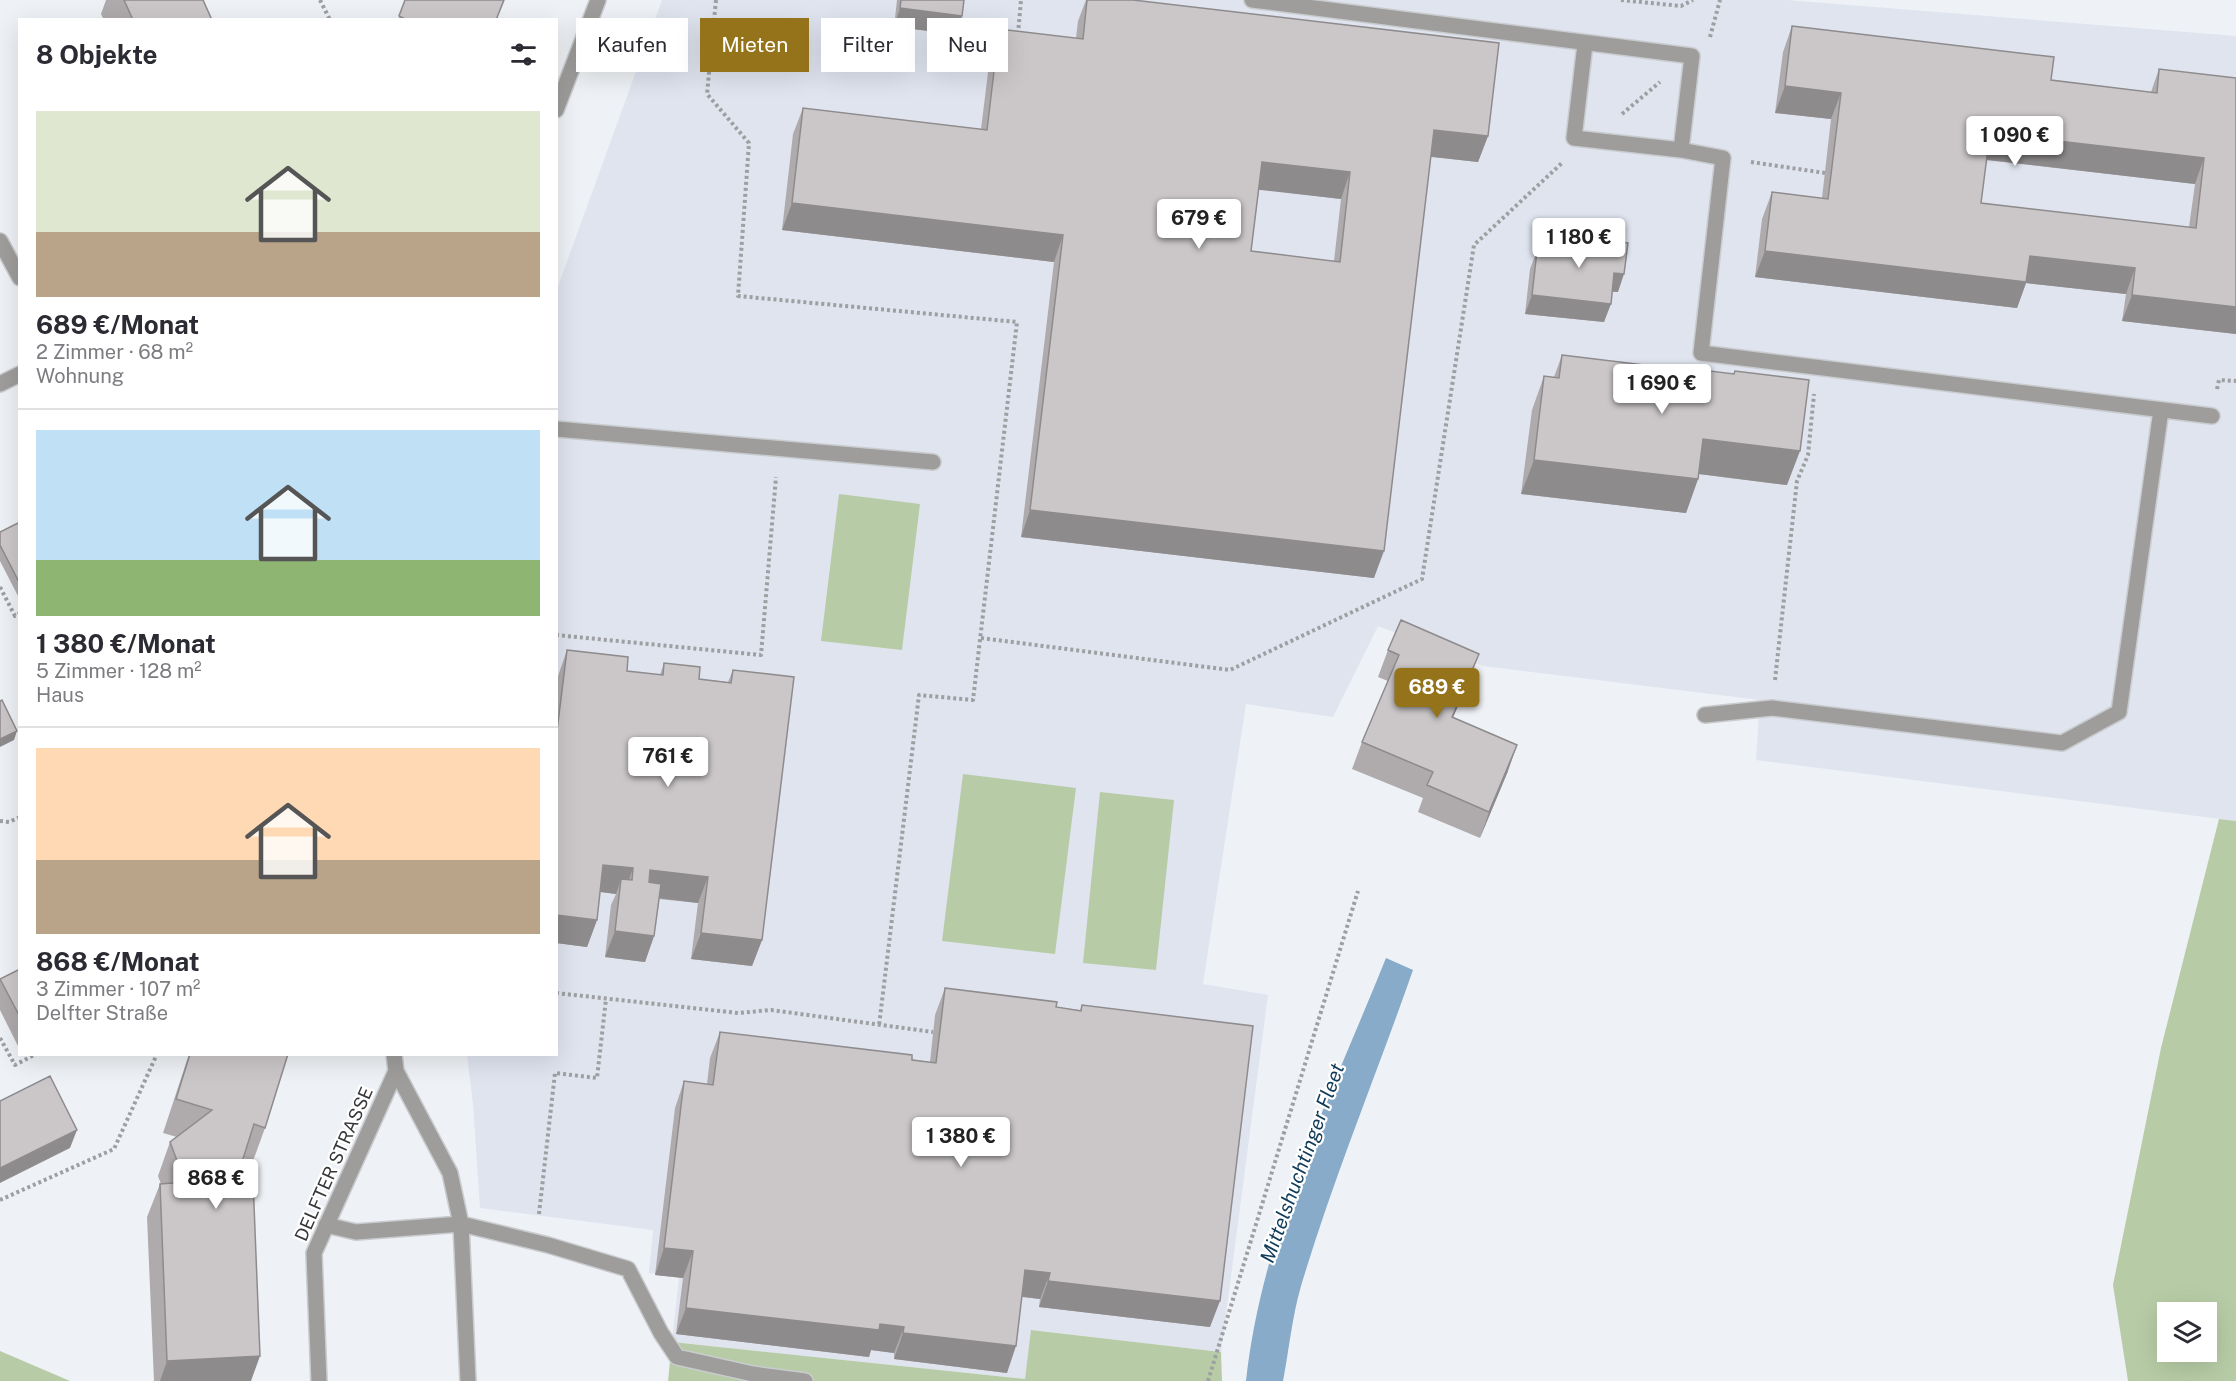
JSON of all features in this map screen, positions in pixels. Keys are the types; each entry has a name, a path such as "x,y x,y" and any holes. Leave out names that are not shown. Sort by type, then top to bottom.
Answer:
{"street":[{"path":"558,105 598,0"},
{"path":"1252,0 1692,56 1681,150"},
{"path":"1585,44 1574,138 1681,150 1723,158 1701,353 2212,416"},
{"path":"0,241 18,274"},
{"path":"0,384 18,375"},
{"path":"1704,714 1772,708 2062,743 2119,712 2161,410"},
{"path":"558,429 933,462"},
{"name":"DELFTER STRASSE","path":"394,1056 396,1071 450,1173 461,1224 468,1381"},
{"name":"DELFTER STRASSE","path":"319,1381 314,1253 396,1071"},
{"path":"326,1225 356,1232 461,1224 536,1242 628,1269 661,1333 677,1357 753,1374 805,1381"}],"path":[{"path":"320,0 329,18"},
{"path":"716,0 707,94 749,142 738,296 1017,322 973,700 919,695 879,1026"},
{"path":"1018,35 1021,0"},
{"path":"1621,0 1681,6 1693,0"},
{"path":"981,638 1230,670 1422,579 1474,245 1560,165 1692,56 1712,35 1720,0"},
{"path":"1723,158 1824,173"},
{"path":"1772,708 1797,481 1808,455 1817,367"},
{"path":"558,635 761,655 778,449"},
{"path":"0,587 15,616 18,615"},
{"path":"0,821 9,822 18,818"},
{"path":"1208,1381 1358,891"},
{"path":"558,993 738,1012 771,1010 933,1032"},
{"path":"536,1242 555,1073 597,1077 606,999"},
{"path":"0,1038 15,1065 32,1056"},
{"path":"0,1200 114,1149 156,1056"}],"shaded area":[{"path":"662,0 1787,0 2236,36 2236,821 1756,760 1760,700 1483,666 1378,626 1333,717 1246,704 1203,984 1268,995 1221,1352 1032,1330 1025,1379 672,1342 679,1277 649,1273 653,1230 480,1208 473,1104 467,1056 558,1056 558,286 636,72 688,72 688,18 655,18"}],"green space":[{"path":"839,494 920,504 902,650 821,641"},
{"path":"963,774 1076,788 1055,954 942,941"},
{"path":"1100,792 1174,800 1156,970 1083,963"},
{"path":"2219,819 2236,821 2236,1381 2128,1381 2113,1285 2161,1048"},
{"path":"1031,1330 1221,1352 1222,1381 668,1381 672,1342 1025,1379"},
{"path":"0,1351 70,1381 0,1381"}],"water":[{"name":"Mittelshuchtinger Fleet","path":"1386,958 1413,970 1313,1246 1298,1298 1283,1381 1246,1381 1254,1326 1283,1218 1301,1165"}],"building":[{"path":"124,0 203,0 211,18 132,18"},
{"path":"405,0 504,0 497,18 403,18 399,16"},
{"path":"901,0 964,0 962,16 900,8"},
{"path":"1087,0 1133,0 1499,43 1488,136 1434,130 1384,551 1030,510 1063,235 792,203 803,108 987,130 994,72 1008,72 1008,30 1083,39","holes":["1262,162 1350,172 1340,262 1251,251"]},
{"path":"1792,26 2054,57 2051,80 2157,93 2159,69 2236,78 2236,307 2132,295 2135,268 2030,256 2026,282 1765,251 1772,192 1828,199 1841,93 1785,86","holes":["1990,133 2204,158 2196,228 1981,203"]},
{"path":"1551,235 1628,243 1624,274 1614,273 1611,304 1532,295 1537,251 1550,252"},
{"path":"1562,355 1710,373 1710,371 1734,374 1735,371 1809,380 1800,451 1703,439 1698,479 1534,460 1544,376 1559,378"},
{"path":"18,523 18,580 0,545 0,532"},
{"path":"1401,620 1479,654 1452,717 1517,745 1489,812 1427,785 1433,772 1362,742 1399,655 1388,650"},
{"path":"567,650 628,657 627,671 663,675 664,663 700,667 699,679 731,683 733,670 794,677 762,940 701,933 708,877 650,870 649,882 661,884 654,936 615,931 621,879 632,880 633,868 603,865 597,920 558,915 558,723"},
{"path":"2,700 17,731 0,739 0,701"},
{"path":"18,970 18,1013 0,979"},
{"path":"945,988 1057,1002 1056,1007 1081,1011 1082,1005 1253,1026 1220,1301 1048,1281 1050,1273 1025,1270 1016,1346 903,1333 904,1327 880,1324 879,1330 686,1308 693,1251 664,1248 684,1081 713,1085 720,1032 912,1055 912,1060 936,1063"},
{"path":"189,1056 287,1056 265,1128 254,1124 236,1181 253,1180 260,1356 167,1361 160,1184 185,1182 170,1142 212,1110 176,1099"},
{"path":"50,1076 77,1130 0,1168 0,1101"}]}
